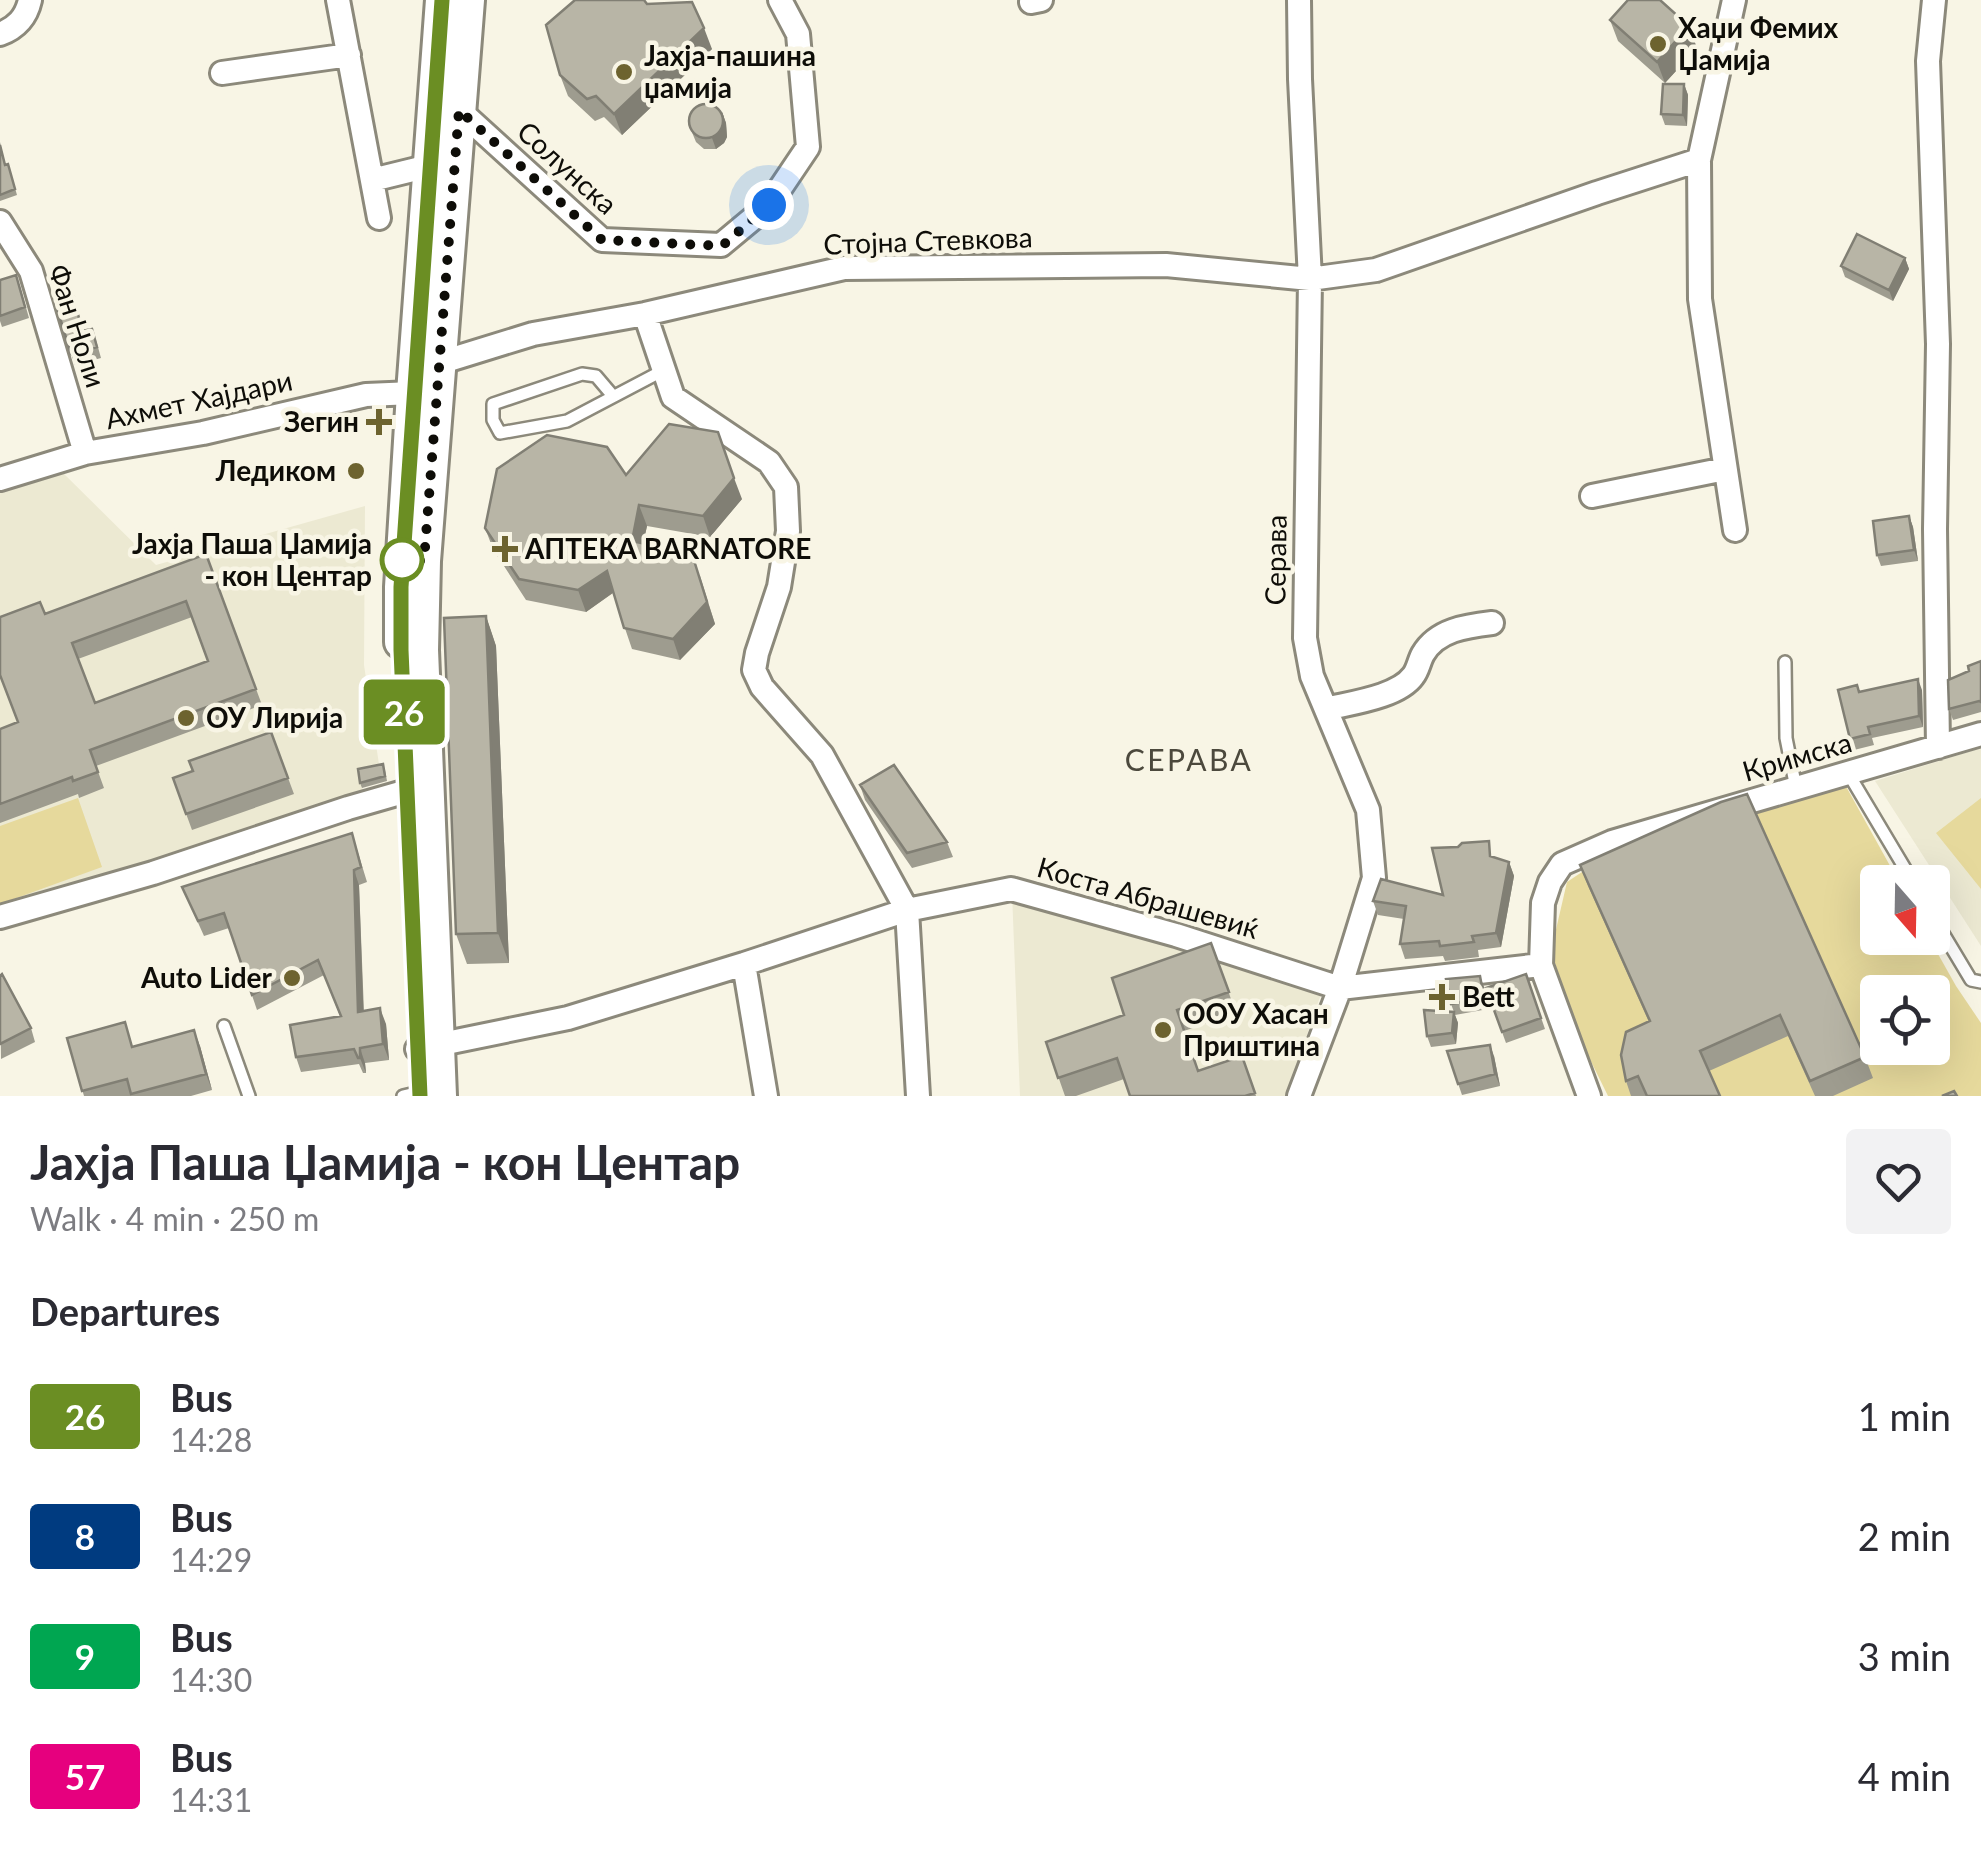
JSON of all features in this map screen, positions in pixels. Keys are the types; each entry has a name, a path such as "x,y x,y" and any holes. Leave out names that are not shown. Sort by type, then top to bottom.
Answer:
{"street":[{"path":"0,34 16,28 30,0"},
{"path":"338,0 379,218"},
{"path":"428,1047 407,791 401,587 442,0"},
{"path":"421,1095 428,1047 424,561 468,0"},
{"name":"Солунска","path":"459,110 602,240 722,246 769,205 808,147 798,34 780,0"},
{"name":"Серава","path":"1298,1096 1340,988 1374,878 1368,810 1312,676 1306,638 1310,280 1299,0"},
{"path":"1734,0 1699,160 1700,299 1735,530"},
{"path":"1934,0 1928,60 1938,344 1938,747"},
{"path":"222,73 349,55"},
{"name":"Стојна Стевкова","path":"439,363 533,334 645,314 844,268 1166,265 1310,280 1376,270 1699,160"},
{"path":"372,180 429,166"},
{"name":"Фан Ноли","path":"0,222 31,270 86,454"},
{"path":"645,314 674,397 769,462 786,488 788,531 779,587 754,670 762,687 822,755 908,910 918,1096"},
{"name":"Ахмет Хајдари","path":"0,479 86,454 366,395 413,393"},
{"path":"1592,496 1725,469"},
{"path":"1326,709 1389,693 1413,677 1424,651 1442,635 1465,626 1492,623"},
{"name":"Кримска","path":"1541,966 1544,903 1550,882 1562,864 1612,842 1981,734"},
{"path":"0,917 153,873 407,791"},
{"name":"Коста Абрашевиќ","path":"428,1047 568,1018 908,910 1011,889 1176,935 1340,988 1541,966"},
{"path":"744,964 766,1096"},
{"path":"1541,966 1588,1096"}],"lane":[{"path":"613,396 596,376 582,374 494,404 492,420 500,433 567,422 664,370"},
{"path":"1784,662 1786,738 1796,788"},
{"path":"1848,773 1903,865"},
{"path":"1950,945 1971,980 1981,982"},
{"path":"224,1026 250,1096"}],"shaded area":[{"name":"ОУ Лирија","path":"57,467 156,565 365,506 364,665 380,771 360,775 364,797 0,908 0,485"},
{"path":"1981,748 1981,946 1950,898 1950,865 1929,865 1875,781"},
{"path":"1843,781 1890,865 1860,865 1860,955 1939,955 1950,975 1860,975 1860,1065 1950,1065 1950,975 1981,1023 1981,1096 1608,1096 1579,1037 1551,951 1567,882 1615,850"},
{"path":"78,798 102,867 0,904 0,826"},
{"path":"1981,798 1981,889 1936,833"},
{"name":"ООУ Хасан Приштина","path":"1012,893 1202,950 1321,994 1286,1096 1020,1096"}],"building":[{"name":"Јахја-пашина џамија","path":"575,0 692,2 704,28 614,114 596,96 587,99 560,75 546,25"},
{"path":"1628,0 1660,0 1689,26 1657,62 1610,20"},
{"path":"1663,84 1684,84 1683,115 1661,114"},
{"path":"706,104 718,109 723,121 718,133 706,138 694,133 689,121 694,109"},
{"path":"0,145 15,189 0,195"},
{"path":"1857,234 1905,258 1889,290 1841,266"},
{"path":"16,275 25,307 0,316 0,280"},
{"path":"74,297 82,331 92,329 97,347 71,354 55,301"},
{"path":"669,424 718,432 734,478 703,516 639,505 632,541 692,554 707,602 673,639 624,628 607,571 578,590 519,579 485,528 497,469 547,435 607,447 626,475"},
{"path":"1909,516 1914,550 1877,555 1873,521"},
{"path":"206,554 256,689 90,750 98,772 73,781 72,777 0,804 0,729 18,722 0,675 0,617 40,602 45,614","holes":["186,601 208,661 95,703 72,643"]},
{"path":"486,616 498,933 456,934 444,618"},
{"path":"1981,661 1981,702 1949,709 1948,680"},
{"path":"1918,679 1919,716 1868,727 1870,734 1850,739 1838,690 1857,685 1859,692"},
{"path":"271,732 288,778 186,814 173,778 193,771 189,761"},
{"path":"383,764 385,776 360,783 358,769"},
{"path":"894,765 947,842 907,853 860,785"},
{"path":"1747,794 1860,1046 1860,1059 1810,1081 1780,1015 1700,1051 1720,1096 1647,1096 1638,1076 1626,1081 1621,1055 1626,1032 1650,1021 1580,865"},
{"path":"352,833 361,867 354,870 358,1012 380,1008 383,1044 360,1048 360,1058 354,1049 296,1057 290,1025 341,1016 318,960 252,995 224,913 198,921 182,887"},
{"path":"1489,841 1490,856 1509,862 1496,933 1472,936 1474,942 1440,946 1439,941 1400,944 1406,906 1373,901 1381,879 1443,895 1432,848"},
{"path":"1211,943 1229,992 1177,1010 1198,1071 1242,1056 1255,1093 1130,1096 1117,1058 1058,1078 1046,1042 1124,1015 1112,978"},
{"path":"1526,974 1541,1018 1502,1032 1486,988"},
{"path":"0,976 31,1028 0,1044"},
{"path":"1480,976 1484,998 1451,1004 1446,979"},
{"path":"1424,1010 1454,1012 1452,1033 1427,1036"},
{"path":"125,1022 132,1047 194,1030 206,1074 131,1094 127,1079 82,1091 67,1038"},
{"path":"1490,1045 1495,1074 1458,1084 1447,1051"}],"bus line":[{"name":"26","path":"420,1096 401,587 442,0"}],"place":[{"name":"Хаџи Фемих Џамија","path":"1658,44"},
{"name":"Јахја-пашина џамија","path":"624,72"},
{"name":"Зегин","path":"379,422"},
{"name":"Ледиком","path":"356,471"},
{"name":"АПТЕКА BARNATORE","path":"505,549"},
{"name":"Јахја Паша Џамија - кон Центар","path":"402,560"},
{"name":"ОУ Лирија","path":"186,718"},
{"name":"Auto Lider","path":"292,978"},
{"name":"Bett","path":"1442,997"},
{"name":"ООУ Хасан Приштина","path":"1163,1030"}],"district":[{"name":"СЕРАВА","path":"1189,761"}],"route":[{"path":"402,560 424,561 459,110 602,240 722,246 769,205"}]}
